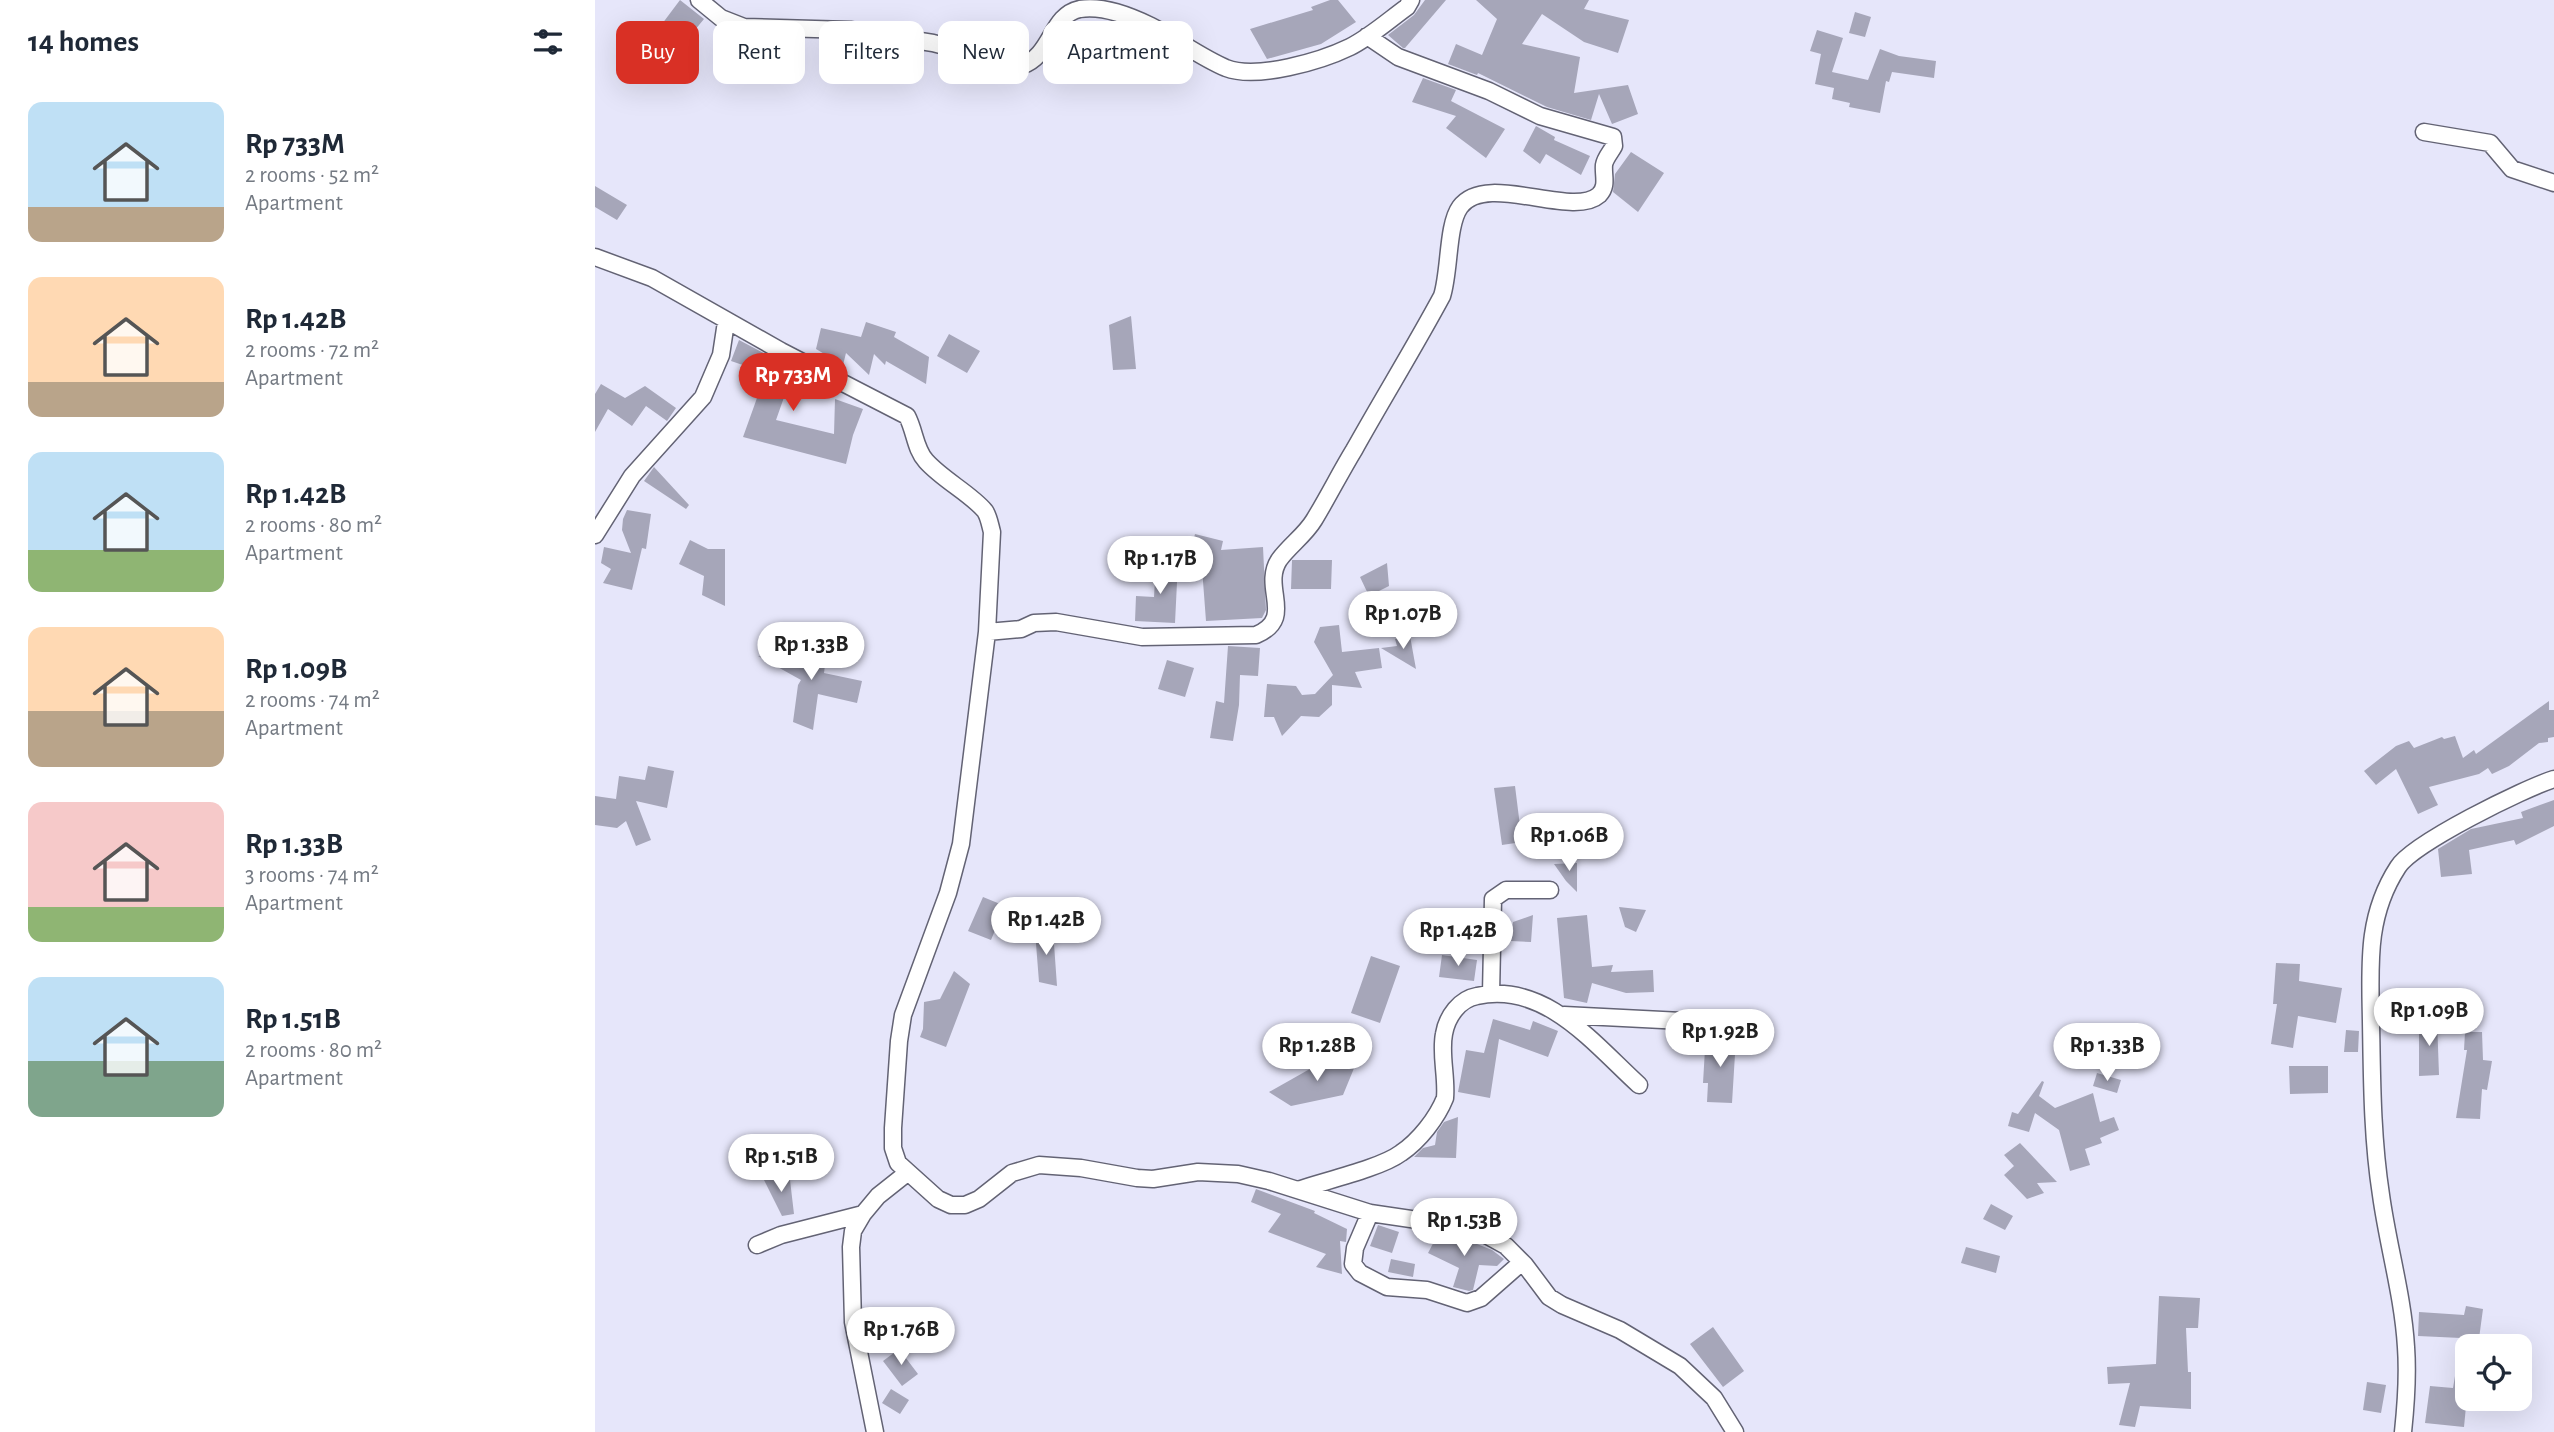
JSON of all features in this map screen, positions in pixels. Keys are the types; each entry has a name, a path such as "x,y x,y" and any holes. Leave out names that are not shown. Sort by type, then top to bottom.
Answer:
{"street":[{"path":"699,0 721,18 744,27 849,30 933,43 1021,66 1033,62 1048,45 1063,17 1077,10 1091,8 1135,18 1228,69 1247,72 1279,70 1350,47 1407,7 1412,0"},
{"path":"987,632 1021,629 1034,623 1056,622 1142,637 1257,635 1271,627 1277,616 1273,592 1275,567 1313,523 1442,296 1447,282 1455,218 1461,207 1469,198 1482,194 1589,201 1597,197 1605,186 1604,162 1615,143 1609,135 1540,116 1489,91 1398,57 1367,36"},
{"path":"2424,132 2490,143 2512,169 2554,183"},
{"path":"595,257 652,278 726,322 907,416 916,434 920,454 944,479 983,510 988,518 992,532 987,632 956,865 929,948 907,1002 899,1041 893,1148 898,1163 907,1173 938,1199 951,1205 965,1205 979,1199 1012,1173 1039,1165 1081,1168 1153,1179 1198,1172 1238,1174 1370,1213 1465,1227 1506,1246 1549,1297 1620,1330 1680,1366 1714,1398 1735,1432"},
{"path":"595,535 632,476 703,397 722,355 726,322"},
{"path":"2403,1432 2407,1382 2406,1345 2381,1195 2374,1135 2370,988 2373,925 2399,865 2411,852 2431,839 2554,779"},
{"path":"1491,994 1493,899 1506,890 1550,890"},
{"path":"1298,1190 1390,1160 1412,1144 1442,1107 1445,1098 1444,1033 1450,1017 1460,1003 1472,997 1508,993 1525,997 1562,1015 1639,1085"},
{"path":"1562,1015 1682,1021 1736,1028"},
{"path":"875,1432 852,1322 851,1247 853,1231 863,1214 878,1196 907,1173"},
{"path":"1370,1213 1355,1248 1353,1264 1360,1273 1387,1287 1427,1290 1467,1303 1481,1297 1522,1262"},
{"path":"757,1245 781,1234 863,1214"}],"building":[{"path":"680,0 704,19 699,25 699,21 664,21"},
{"path":"1338,0 1356,22 1321,44 1267,59 1250,29 1313,10 1311,7"},
{"path":"1425,0 1446,0 1403,48 1388,35 1414,15"},
{"path":"1476,0 1589,0 1584,9 1629,20 1618,53 1584,42 1542,14 1522,44 1580,57 1574,93 1628,85 1638,114 1612,124 1599,94 1591,120 1547,107 1478,73 1477,75 1448,64 1456,44 1482,55 1497,19"},
{"path":"1855,12 1871,17 1865,37 1849,33"},
{"path":"1817,30 1843,38 1832,72 1868,80 1880,49 1899,56 1936,61 1934,78 1892,72 1889,82 1886,81 1880,113 1849,107 1850,103 1832,99 1834,88 1815,84 1821,54 1810,51"},
{"path":"1423,78 1456,90 1451,101 1505,129 1486,158 1446,128 1456,116 1412,102"},
{"path":"1536,126 1555,137 1554,140 1590,156 1581,175 1546,154 1540,164 1523,151"},
{"path":"1631,152 1664,173 1638,212 1613,192 1615,174"},
{"path":"595,186 627,205 617,220 595,207"},
{"path":"1131,316 1136,369 1113,370 1109,325"},
{"path":"866,322 896,332 894,337 929,357 926,384 886,361 885,365 874,354 869,375 846,353 843,365 816,349 821,328 861,337"},
{"path":"949,334 980,351 967,373 937,356"},
{"path":"739,340 794,369 776,420 834,434 835,399 863,409 846,464 743,437 766,373 731,361"},
{"path":"601,384 625,398 645,386 676,408 667,421 646,406 632,426 608,409 595,432 595,394"},
{"path":"654,467 689,505 686,509 644,481"},
{"path":"627,510 651,514 646,549 642,548 632,590 603,583 611,569 601,563 604,547 631,553 622,530"},
{"path":"1195,534 1223,541 1221,550 1263,547 1266,610 1262,618 1206,621 1202,568 1187,564"},
{"path":"690,540 708,549 725,549 725,606 702,595 704,576 679,564"},
{"path":"1292,560 1332,560 1331,589 1291,589"},
{"path":"1156,561 1178,562 1175,623 1135,621 1136,596 1154,597"},
{"path":"1387,563 1389,586 1369,596 1360,577"},
{"path":"1339,625 1342,652 1379,648 1382,668 1355,672 1362,688 1332,685 1332,705 1319,717 1301,716 1282,736 1274,717 1264,717 1267,684 1296,686 1302,695 1315,694 1333,675 1314,642 1320,627"},
{"path":"785,635 804,646 796,660 825,665 824,673 862,681 857,703 818,694 813,730 793,722 801,680 758,656 773,657"},
{"path":"1410,636 1416,669 1381,648 1397,646 1395,639"},
{"path":"1228,646 1260,648 1258,676 1240,675 1239,705 1233,741 1210,738 1216,701 1224,703"},
{"path":"1167,660 1194,668 1185,697 1158,689"},
{"path":"2549,701 2549,710 2554,710 2554,737 2548,738 2548,742 2539,743 2509,766 2492,774 2488,768 2479,774 2429,787 2438,805 2418,814 2396,769 2376,785 2364,771 2396,746 2409,741 2414,748 2442,737 2444,739 2455,736 2463,758 2474,750 2476,754"},
{"path":"648,766 674,771 667,808 636,801 651,840 636,846 626,821 617,828 595,825 595,796 616,799 619,776 645,780"},
{"path":"1515,786 1522,842 1502,845 1494,788"},
{"path":"2554,800 2554,826 2516,845 2514,840 2469,850 2472,874 2441,877 2438,849 2471,829 2523,818 2521,812"},
{"path":"1577,863 1577,892 1554,864"},
{"path":"983,897 1005,906 991,940 968,931"},
{"path":"1619,907 1646,910 1636,932 1625,927"},
{"path":"1533,915 1531,942 1511,941 1513,922"},
{"path":"1587,915 1592,967 1613,965 1611,972 1653,970 1654,992 1626,993 1592,983 1587,1003 1564,998 1557,918"},
{"path":"1053,930 1057,986 1039,982 1035,931"},
{"path":"1442,955 1477,960 1474,981 1439,977"},
{"path":"1371,956 1400,966 1380,1023 1351,1013"},
{"path":"2276,963 2300,964 2299,981 2342,988 2336,1023 2298,1016 2293,1048 2271,1044 2277,1004 2273,1004"},
{"path":"954,971 970,984 946,1047 920,1037 924,1002 940,999"},
{"path":"1493,1019 1530,1030 1533,1021 1558,1031 1548,1057 1499,1039 1490,1098 1458,1092 1466,1050 1484,1053"},
{"path":"2437,1019 2439,1075 2419,1076 2419,1020"},
{"path":"2346,1030 2359,1031 2358,1052 2344,1052"},
{"path":"2465,1032 2482,1032 2483,1060 2492,1061 2487,1090 2482,1089 2480,1119 2456,1118 2467,1050 2464,1050"},
{"path":"1712,1035 1736,1038 1732,1103 1707,1102 1708,1083 1703,1083 1705,1049 1711,1050"},
{"path":"1331,1057 1357,1061 1343,1095 1291,1106 1269,1092"},
{"path":"2289,1066 2328,1066 2328,1093 2290,1094"},
{"path":"2097,1073 2121,1080 2117,1093 2093,1086"},
{"path":"2042,1081 2044,1082 2039,1096 2055,1108 2093,1093 2100,1122 2114,1117 2119,1130 2100,1138 2102,1143 2085,1149 2090,1165 2070,1171 2059,1130 2035,1113 2029,1132 2008,1126 2012,1112 2018,1114"},
{"path":"1458,1117 1456,1158 1414,1157 1423,1148 1435,1145 1437,1132 1444,1122"},
{"path":"2020,1143 2057,1182 2037,1183 2044,1193 2027,1199 2004,1175 2014,1166 2004,1155"},
{"path":"762,1176 790,1180 794,1214 782,1216"},
{"path":"1256,1189 1315,1211 1314,1213 1347,1229 1346,1242 1340,1241 1342,1274 1316,1267 1326,1254 1268,1232 1281,1214 1251,1202"},
{"path":"1452,1198 1510,1209 1506,1228 1449,1214"},
{"path":"1991,1204 2013,1216 2005,1230 1983,1219"},
{"path":"1378,1225 1399,1232 1392,1253 1370,1246"},
{"path":"1438,1234 1457,1236 1492,1250 1504,1259 1497,1266 1479,1265 1473,1290 1453,1287 1459,1268 1428,1253"},
{"path":"1966,1247 2000,1256 1996,1273 1961,1263"},
{"path":"1391,1259 1415,1264 1413,1277 1388,1272"},
{"path":"2159,1296 2200,1298 2198,1328 2186,1328 2188,1372 2191,1372 2191,1409 2140,1406 2135,1427 2119,1425 2130,1383 2108,1384 2107,1367 2156,1364"},
{"path":"2466,1306 2483,1309 2480,1334 2455,1334 2455,1338 2418,1336 2419,1312 2464,1315"},
{"path":"1713,1327 1744,1371 1723,1387 1690,1344"},
{"path":"899,1349 918,1374 902,1386 883,1361"},
{"path":"2455,1376 2455,1411 2466,1411 2464,1427 2425,1423 2430,1386 2453,1388"},
{"path":"2367,1382 2386,1385 2381,1413 2363,1410"},
{"path":"891,1389 909,1400 900,1414 882,1403"}]}
